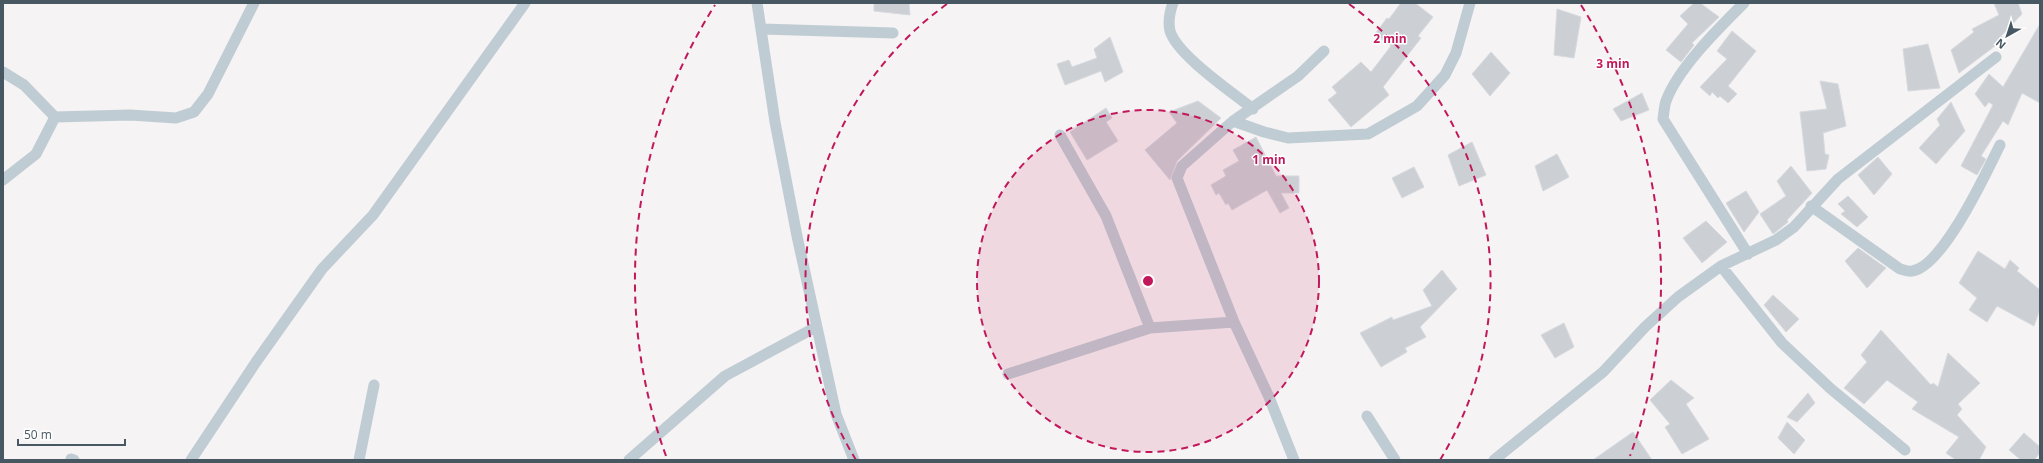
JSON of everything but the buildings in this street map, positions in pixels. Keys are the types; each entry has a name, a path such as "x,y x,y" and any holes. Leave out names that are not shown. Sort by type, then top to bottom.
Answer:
{"street":[{"path":"3,72 24,85 55,118 130,115 176,118 194,112 208,94 254,3"},
{"path":"191,460 256,362 322,269 373,215 525,3"},
{"path":"757,3 775,122 816,327 836,414 854,460"},
{"path":"1173,3 1170,13 1170,30 1180,49 1252,110"},
{"path":"1233,121 1264,132 1288,138 1368,134 1418,106 1445,75 1456,53 1470,3"},
{"path":"1744,3 1720,27 1677,79 1666,102 1663,119 1748,254"},
{"path":"761,29 893,33"},
{"path":"1294,460 1269,397 1234,322 1177,178 1182,166 1233,121 1252,110 1298,76 1324,51"},
{"path":"1494,460 1603,372 1645,327 1678,297 1721,266 1782,236 1794,227 1811,206 1838,179 1996,57"},
{"path":"3,180 36,154 55,118"},
{"path":"1060,135 1106,216 1150,328"},
{"path":"1811,206 1900,269 1912,271 1926,265 1949,238 1967,211 2000,145"},
{"path":"1721,266 1782,343 1831,389 1905,450"},
{"path":"1008,374 1150,328 1234,322"},
{"path":"629,460 725,376 816,327"},
{"path":"359,460 374,385"},
{"path":"1367,416 1395,460"}]}
